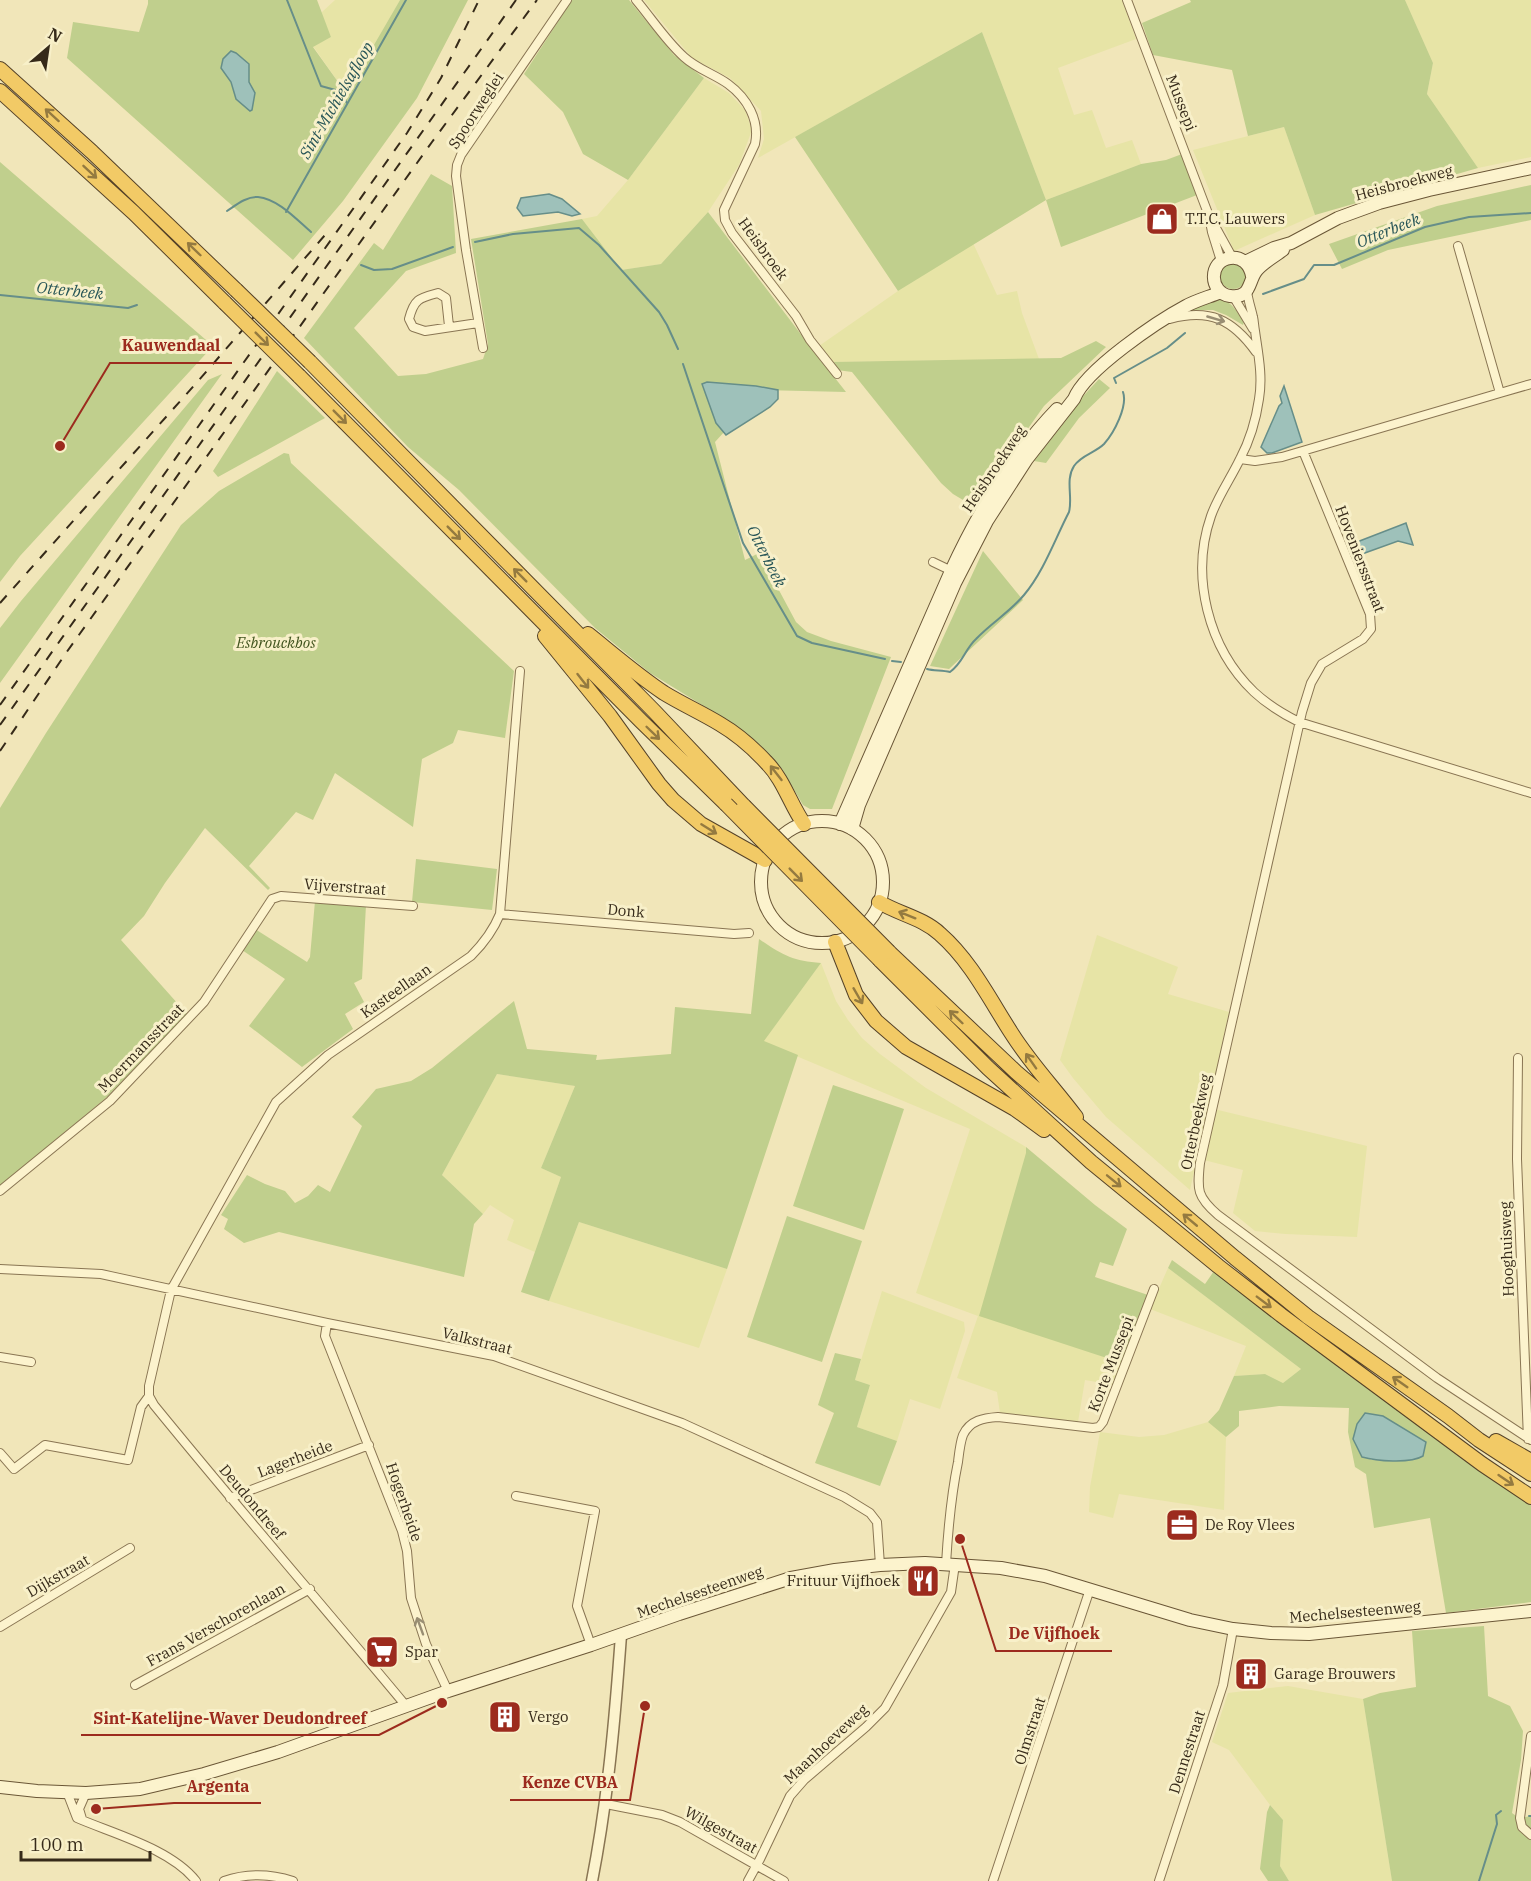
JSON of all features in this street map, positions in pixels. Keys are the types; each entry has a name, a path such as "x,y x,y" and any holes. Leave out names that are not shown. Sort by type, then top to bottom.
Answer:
{"highway":[{"path":"0,69 93,152 310,362 744,806 988,1068 1070,1143 1218,1266 1425,1422 1531,1497"},
{"path":"0,91 134,213 537,617 884,956 1094,1140 1308,1317 1479,1440 1531,1474"},
{"path":"537,617 545,636 585,684 673,800 701,824 765,860"},
{"path":"561,617 588,634 665,693 721,724 744,741 783,783 804,824"},
{"path":"879,902 928,925 952,946 972,970 1037,1069 1094,1140"},
{"path":"836,942 856,995 876,1021 906,1047 1015,1109 1055,1137 1070,1143"},
{"path":"1406,1406 1531,1481"},
{"path":"1448,1416 1531,1461"}],"main road":[{"name":"Heisbroekweg","path":"1245,262 1291,243 1338,218 1379,203 1531,168"},
{"name":"Heisbroekweg","path":"1247,291 1252,276 1258,268 1291,243"},
{"path":"1247,291 1233,296 1217,287 1215,268 1226,259 1245,262 1252,276"},
{"name":"Heisbroekweg","path":"846,827 859,805 880,746 955,573 1002,495 1076,394 1106,362 1136,337 1217,287"},
{"path":"828,822 846,827 869,844 880,865 883,883 879,902 873,915 854,934 836,942 805,941 788,933 770,915 762,896 762,871 765,860 786,832 804,824 828,822"},
{"name":"Mechelsesteenweg","path":"0,1787 16,1790 86,1793 140,1789 204,1774 278,1752 448,1691 679,1614 791,1578 835,1569 880,1564 951,1564 1001,1568 1045,1576 1190,1620 1233,1629 1271,1633 1309,1634 1531,1611"}],"street":[{"name":"Spoorweglei","path":"483,348 466,250 456,176 457,165 461,155 567,0"},
{"name":"Heisbroek","path":"636,0 685,58 728,84 749,106 758,132 755,144 724,210 725,220 732,233 837,374"},
{"name":"Mussepi","path":"1127,0 1209,216 1212,232 1226,259"},
{"path":"1458,246 1500,393"},
{"path":"1247,291 1261,377 1260,397 1252,433 1210,518 1202,562 1204,599 1226,658 1254,692 1269,705 1299,723 1531,793"},
{"path":"449,326 446,298 438,293 420,298 412,308 409,319 413,327 425,331 478,322"},
{"path":"1233,296 1255,332"},
{"path":"1159,322 1182,316 1199,315 1220,319 1239,331 1258,355"},
{"path":"1240,459 1268,460 1303,451 1531,384"},
{"name":"Hoveniersstraat","path":"1299,723 1311,683 1322,664 1363,639 1371,629 1370,614 1303,451"},
{"path":"933,562 955,573"},
{"name":"Kasteellaan","path":"171,1290 276,1102 328,1055 471,956 495,927 500,914 520,671"},
{"name":"Otterbeekweg","path":"1299,723 1200,1163 1199,1194 1205,1204 1437,1378 1530,1439"},
{"name":"Vijverstraat","path":"274,898 281,896 413,906"},
{"name":"Moermansstraat","path":"0,1191 110,1101 204,1002 274,898"},
{"name":"Donk","path":"500,914 722,933 749,933"},
{"name":"Hooghuisweg","path":"1518,1058 1517,1159 1530,1439"},
{"name":"Valkstraat","path":"0,1269 101,1274 327,1323 494,1356 682,1423 844,1497 870,1513 878,1522 880,1564"},
{"name":"Korte Mussepi","path":"951,1564 955,1476 963,1435 975,1422 984,1418 998,1417 1099,1427 1103,1422 1154,1288"},
{"path":"0,1454 14,1469 45,1445 128,1460 141,1407 149,1396 149,1386 171,1290"},
{"name":"Hogerheide","path":"327,1323 326,1336 402,1531 407,1551 411,1598 426,1644 448,1691"},
{"path":"0,1357 31,1362"},
{"name":"Deudondreef","path":"149,1396 230,1498 310,1589 407,1707"},
{"name":"Lagerheide","path":"230,1498 369,1445"},
{"path":"516,1496 595,1511 577,1606 591,1645"},
{"name":"Dijkstraat","path":"0,1627 130,1548"},
{"name":"Maanhoeveweg","path":"747,1881 790,1796 804,1780 885,1708 951,1592 951,1564"},
{"name":"Frans Verschorenlaan","path":"135,1685 310,1589"},
{"name":"Olmstraat","path":"993,1881 1090,1589"},
{"name":"Dennestraat","path":"1159,1881 1223,1685 1233,1629"},
{"path":"592,1881 606,1804 613,1746 621,1635"},
{"path":"1531,1736 1520,1818 1522,1827 1531,1835"},
{"path":"67,1792 77,1818 163,1854 189,1871 196,1881"},
{"path":"84,1821 79,1809 86,1793"},
{"name":"Wilgestraat","path":"606,1804 662,1815 680,1822 784,1881"},
{"path":"224,1881 259,1875 276,1876 293,1881"}],"shaded area":[{"path":"335,0 400,0 346,93 313,46 331,37 321,13"},
{"path":"644,0 1122,0 1136,39 1058,68 1074,115 1092,110 1106,148 1132,140 1141,164 1046,200 982,32 758,158 764,139 761,111 730,78 692,58"},
{"path":"1405,0 1531,0 1531,157 1478,168 1427,94 1433,63"},
{"path":"704,78 729,93 745,110 752,130 739,165 708,212 661,264 621,270 582,219 597,216 628,180"},
{"path":"1284,127 1315,215 1234,251 1193,150"},
{"path":"973,243 997,295 1017,291 1022,313 1039,359 831,362 819,346 898,291"},
{"path":"1097,935 1178,967 1168,994 1229,1012 1190,1190 1106,1117 1060,1060"},
{"path":"821,963 836,1001 862,1038 926,1088 1026,1147 1026,1153 1122,1363 1114,1385 1085,1380 1078,1422 1000,1413 997,1392 957,1378 978,1316 916,1293 970,1129 763,1042"},
{"path":"497,1074 575,1086 541,1168 561,1177 535,1252 507,1240 514,1220 490,1205 483,1214 442,1175"},
{"path":"1214,1109 1367,1146 1357,1237 1255,1231 1233,1213 1243,1170 1204,1160"},
{"path":"579,1222 727,1269 699,1348 549,1301"},
{"path":"1168,1268 1301,1369 1283,1383 1265,1374 1234,1376 1246,1346 1150,1309"},
{"path":"882,1291 964,1322 965,1331 940,1409 910,1399 897,1441 857,1427 870,1385 855,1380"},
{"path":"1208,1422 1226,1437 1224,1510 1119,1494 1113,1518 1089,1512 1090,1487 1100,1432 1139,1437 1164,1435"},
{"path":"1288,1686 1363,1699 1392,1881 1289,1881 1280,1866 1283,1820 1229,1750 1212,1742 1228,1693"}],"green space":[{"path":"148,0 317,0 331,37 313,47 346,93 400,0 468,0 417,98 343,201 293,260 67,58 73,22 139,32"},
{"path":"572,0 629,0 674,55 704,78 628,180 583,154 563,112 524,74"},
{"path":"1190,0 1405,0 1433,63 1427,94 1478,168 1315,215 1284,127 1248,136 1232,70 1153,55 1142,23 1191,2"},
{"path":"982,32 1046,200 898,291 795,137"},
{"path":"1182,154 1197,195 1061,247 1046,200 1141,164 1166,160"},
{"path":"0,162 213,346 20,556 0,582"},
{"path":"431,174 452,186 456,253 406,271 354,328 398,376 426,374 483,359 488,344 471,239 582,219 621,270 661,264 708,212 846,392 714,389 725,431 715,442 745,560 759,553 796,622 807,632 891,657 832,809 810,809 803,805 782,769 761,746 733,724 650,673 595,628 459,490 408,447 304,338 374,243 383,250"},
{"path":"1531,185 1531,220 1388,250 1342,269 1329,244 1437,206"},
{"path":"1233,263 1242,267 1246,276 1242,285 1233,289 1224,285 1220,276 1224,267"},
{"path":"1221,298 1234,308 1244,322 1243,325 1213,310 1190,310"},
{"path":"1096,341 1106,347 1044,406 973,506 953,494 941,483 852,372 837,370 831,362 1061,358"},
{"path":"277,371 325,418 218,477 213,471"},
{"path":"222,374 0,683 0,628 208,380"},
{"path":"1099,379 1110,388 1079,418 1046,463 1034,461 1067,419 1074,406"},
{"name":"Esbrouckbos","path":"284,453 289,454 291,463 514,671 505,738 458,730 453,743 422,759 413,827 335,773 313,820 296,812 249,866 270,888 268,890 205,828 144,916 121,940 187,1014 106,1098 0,1186 0,808 181,525 219,491"},
{"path":"983,551 1023,600 949,669 930,666"},
{"path":"416,859 497,869 492,910 412,902"},
{"path":"315,901 366,905 362,979 354,983 364,1002 345,1014 353,1029 302,1067 249,1026 285,979 242,950 255,929 307,962 310,957"},
{"path":"759,939 788,956 821,963 764,1041 798,1055 727,1269 579,1222 549,1301 521,1292 561,1177 541,1168 575,1086 497,1074 442,1175 483,1214 474,1224 464,1277 279,1232 244,1243 224,1229 228,1219 221,1215 247,1175 285,1191 295,1203 308,1196 318,1185 330,1192 362,1126 352,1117 376,1089 411,1081 432,1068 514,1001 527,1049 597,1055 596,1060 671,1054 675,1007 751,1014"},
{"path":"833,1085 904,1109 864,1230 793,1206"},
{"path":"1026,1147 1127,1229 1113,1266 1100,1262 1095,1277 1148,1295 1122,1363 979,1316"},
{"path":"787,1216 862,1241 822,1362 747,1337"},
{"path":"1172,1260 1205,1284 1214,1271 1421,1427 1531,1505 1531,1602 1446,1613 1430,1518 1374,1528 1366,1474 1355,1467 1348,1432 1349,1408 1279,1406 1239,1411 1239,1426 1226,1437 1208,1422 1219,1410 1234,1376 1265,1374 1283,1383 1301,1369 1168,1268","holes":["1411,1434 1426,1442 1417,1459 1370,1460"]},
{"path":"835,1353 861,1359 855,1380 870,1385 857,1427 897,1441 880,1486 815,1463 834,1413 818,1405"},
{"path":"1484,1626 1488,1696 1510,1706 1523,1731 1521,1760 1512,1813 1519,1818 1531,1816 1531,1881 1392,1881 1363,1699 1380,1693 1416,1687 1412,1631"},
{"path":"1270,1805 1283,1820 1280,1866 1289,1881 1268,1881 1260,1869 1267,1812"}],"water":[{"path":"231,51 249,64 249,82 255,93 250,111 236,99 231,82 221,68 223,59"},
{"path":"549,194 562,199 580,214 572,216 558,212 523,216 517,208 521,198"},
{"path":"707,382 778,390 778,399 770,407 726,435 716,423 702,384"},
{"path":"1284,386 1302,442 1267,453 1261,447 1282,403 1280,396"},
{"path":"1406,523 1413,545 1398,541 1362,554 1357,542"},
{"path":"1365,1413 1383,1416 1426,1442 1423,1456 1402,1461 1362,1457 1353,1439 1357,1424"}],"waterway":[{"path":"287,0 321,86 339,91 347,103"},
{"name":"Sint-Michielsafloop","path":"286,212 406,0"},
{"name":"Otterbeek","path":"227,211 242,201 258,197 273,201 311,232"},
{"name":"Otterbeek","path":"1263,294 1304,279 1314,265 1334,265 1425,227 1469,217 1531,213"},
{"name":"Otterbeek","path":"475,242 513,234 579,228 599,245 659,312 678,349"},
{"name":"Otterbeek","path":"361,265 374,270 392,269 453,247"},
{"name":"Otterbeek","path":"0,295 128,308 137,305"},
{"name":"Otterbeek","path":"1116,383 1114,378 1167,348 1185,333"},
{"name":"Otterbeek","path":"683,364 743,543 797,636 812,643 885,659"},
{"name":"Otterbeek","path":"927,669 950,672 972,643 1013,607 1031,586 1069,512 1071,471 1077,462 1104,444 1112,433 1122,412 1123,392"},
{"name":"Otterbeek","path":"892,661 901,662"},
{"path":"1479,1881 1497,1824 1496,1815 1501,1811"}],"railway":[{"path":"0,705 407,133 441,78 479,0"},
{"path":"0,725 516,0"},
{"path":"0,751 66,653 432,142 537,0"},
{"path":"0,603 325,235"}],"place":[{"name":"T.T.C. Lauwers","path":"1162,219"},
{"name":"Kauwendaal","path":"60,446"},
{"name":"De Roy Vlees","path":"1182,1525"},
{"name":"De Vijfhoek","path":"960,1539"},
{"name":"Frituur Vijfhoek","path":"923,1581"},
{"name":"Spar","path":"382,1652"},
{"name":"Garage Brouwers","path":"1251,1674"},
{"name":"Sint-Katelijne-Waver Deudondreef","path":"442,1703"},
{"name":"Kenze CVBA","path":"645,1706"},
{"name":"Vergo","path":"505,1717"},
{"name":"Argenta","path":"96,1809"}]}
